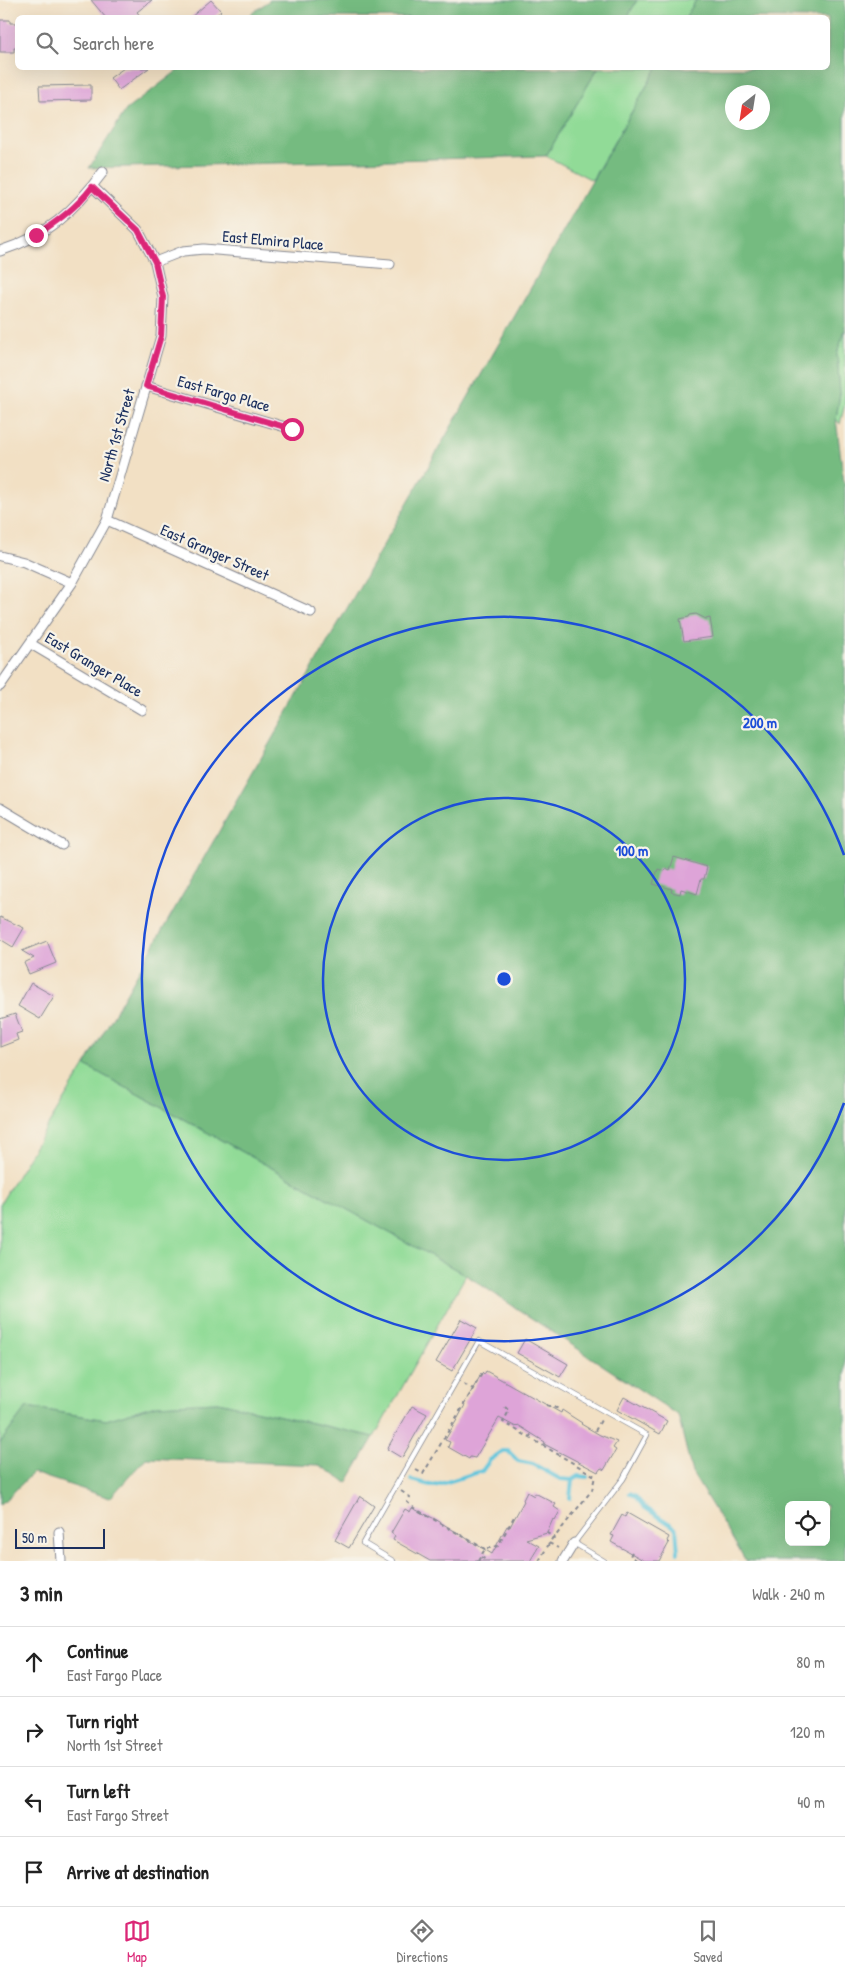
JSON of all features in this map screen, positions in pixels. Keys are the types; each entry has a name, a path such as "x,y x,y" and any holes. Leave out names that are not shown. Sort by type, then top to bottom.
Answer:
{"street":[{"path":"0,251 36,235 60,220 82,200 103,172"},
{"name":"North 1st Street","path":"0,686 72,583 106,520 161,336 163,297 155,262 138,230 92,187"},
{"name":"East Elmira Place","path":"155,262 183,252 204,249 390,264"},
{"name":"East Fargo Place","path":"146,386 292,429"},
{"name":"East Granger Street","path":"106,520 311,612"},
{"path":"0,556 24,562 72,583"},
{"name":"East Granger Place","path":"31,644 142,710"},
{"path":"0,808 62,845"},
{"path":"59,1532 60,1561"},
{"path":"563,1561 574,1544"}],"lane":[{"path":"393,1561 363,1543 480,1341 647,1435 623,1479 574,1544 604,1561"}],"path":[{"path":"414,1469 423,1474 483,1372"},
{"path":"463,1384 472,1389"},
{"path":"546,1405 560,1409"},
{"path":"505,1407 509,1411 503,1422 595,1476 592,1490 553,1537 539,1561"},
{"path":"595,1431 601,1420"},
{"path":"529,1438 532,1433"},
{"path":"575,1464 578,1459"},
{"path":"406,1484 401,1492 410,1497 407,1502 414,1508 485,1549 498,1546 515,1515"},
{"path":"547,1533 553,1537"},
{"path":"549,1543 560,1549"},
{"path":"478,1561 485,1549"},
{"path":"632,1552 630,1556 638,1561"},
{"path":"481,1557 488,1561"}],"green space":[{"path":"270,0 637,0 629,15 250,15"},
{"path":"637,0 696,0 687,15 629,15"},
{"path":"696,0 845,0 845,330 837,354 840,393 836,419 845,491 845,1561 746,1561 692,1473 678,1415 466,1275 85,1065 656,70 830,70 830,15 687,15"},
{"path":"178,70 597,70 546,156 89,168 126,110"},
{"path":"597,70 656,70 592,180 546,156"},
{"path":"845,330 845,404 840,424 836,419 840,393 837,354"},
{"path":"85,1065 466,1275 374,1437 218,1402 156,1405 106,1420 27,1407 0,1443 0,1204"},
{"path":"218,1402 374,1437 347,1483 319,1465 146,1458 110,1498 33,1473 0,1505 0,1443 27,1407 106,1420 156,1405"}],"building":[{"path":"91,0 152,0 137,12 140,15 104,15"},
{"path":"211,0 221,11 216,15 194,15"},
{"path":"0,20 10,20 10,23 15,23 14,52 0,52"},
{"path":"121,70 146,70 119,90 110,78"},
{"path":"91,85 91,100 40,101 39,86"},
{"path":"696,614 706,619 710,618 713,637 684,641 680,619"},
{"path":"674,857 707,867 697,894 681,889 680,894 671,892 672,889 653,884 658,869 665,871 666,868 670,870"},
{"path":"0,917 24,928 13,947 0,939"},
{"path":"47,941 56,963 29,974 24,963 34,958 22,951"},
{"path":"31,983 54,996 40,1019 18,1006"},
{"path":"15,1014 22,1032 16,1034 18,1040 0,1047 0,1019"},
{"path":"461,1319 477,1328 452,1371 436,1362"},
{"path":"525,1339 568,1364 560,1377 517,1353"},
{"path":"486,1371 561,1413 562,1410 600,1435 617,1442 613,1448 616,1450 604,1470 601,1468 598,1472 544,1444 545,1442 518,1425 516,1427 499,1418 475,1458 470,1457 469,1459 448,1447 450,1442 445,1440 482,1373 484,1375"},
{"path":"624,1397 667,1421 660,1434 617,1410"},
{"path":"412,1406 427,1414 402,1458 387,1449"},
{"path":"527,1492 534,1496 535,1493 556,1504 554,1507 560,1511 555,1520 553,1519 547,1533 526,1539 539,1546 530,1561 430,1561 393,1540 395,1536 391,1533 405,1509 410,1512 412,1508 435,1519 492,1554 507,1526 510,1527"},
{"path":"360,1496 374,1506 349,1548 335,1540"},
{"path":"627,1513 669,1537 667,1541 669,1543 659,1561 645,1561 611,1542 614,1536 611,1535 622,1515 625,1517"}],"waterway":[{"path":"411,1480 434,1486 482,1471 490,1460 503,1451 508,1451 518,1461 533,1464 560,1479 572,1480 578,1476 587,1477"},
{"path":"570,1498 572,1480"},
{"path":"630,1493 644,1507 676,1528 678,1552"}],"route":[{"path":"36,235 60,220 82,200 92,187 138,230 155,262 163,297 161,336 146,386 292,429"}]}
